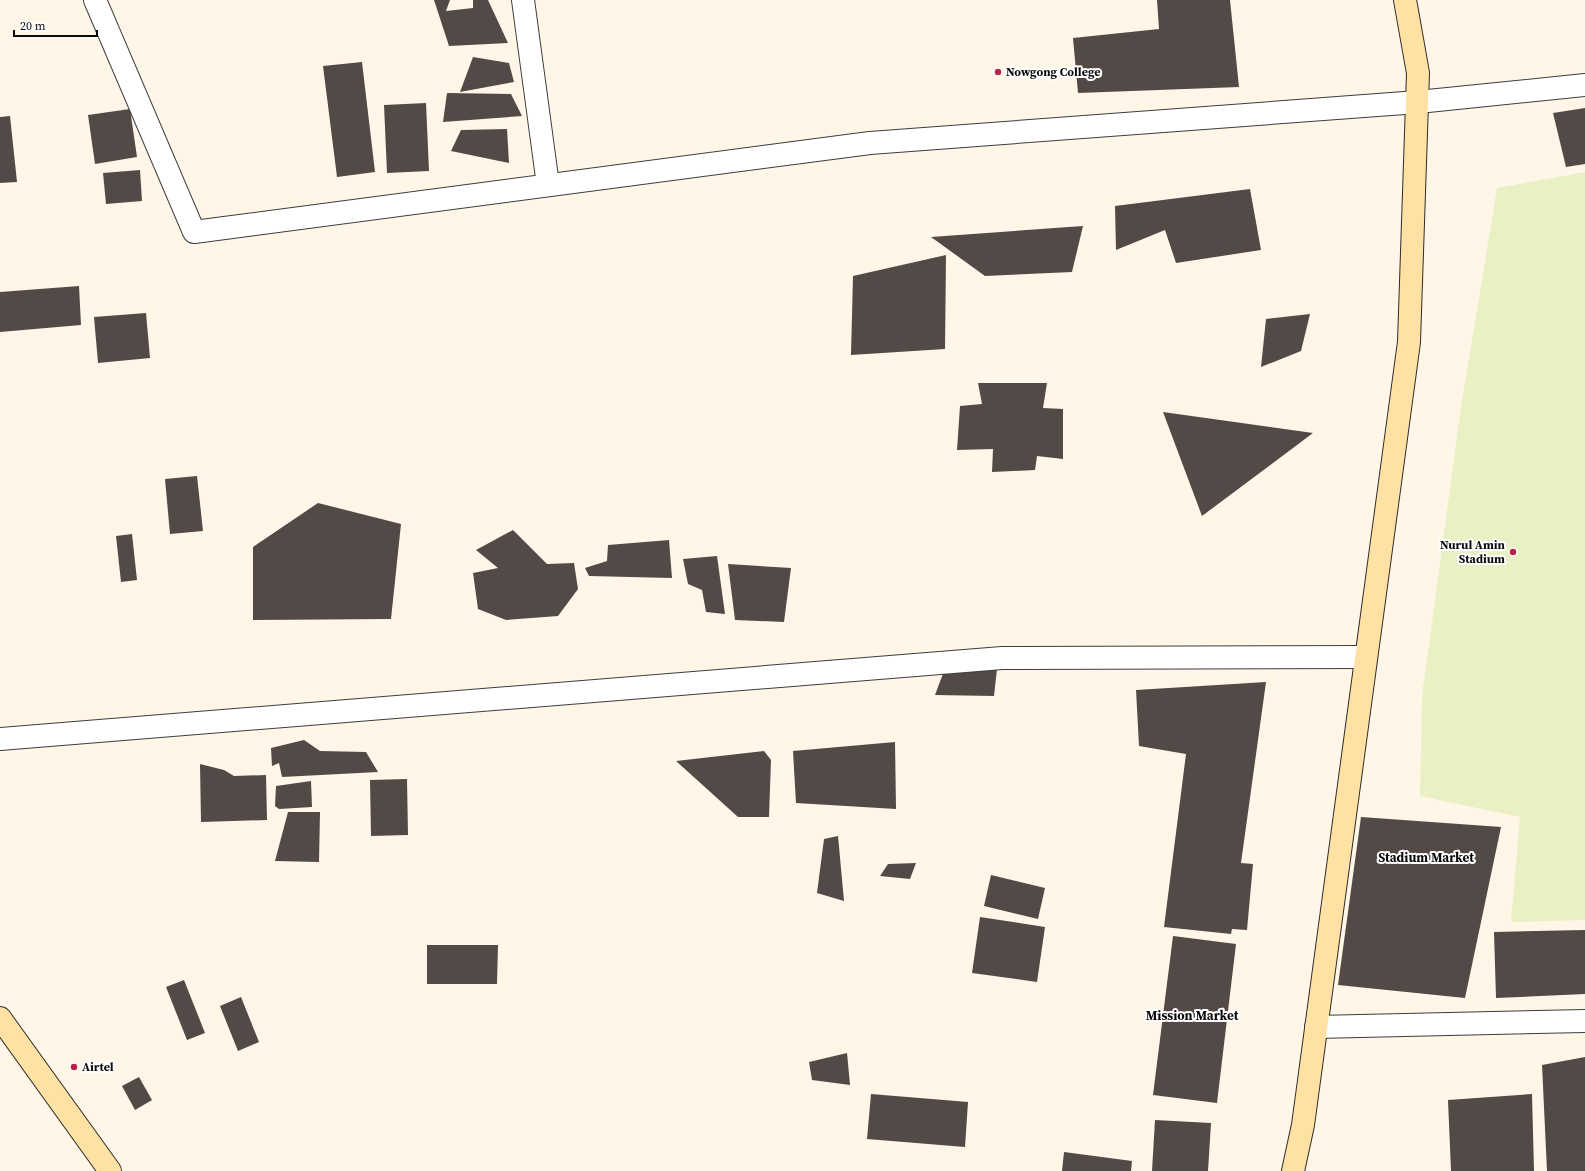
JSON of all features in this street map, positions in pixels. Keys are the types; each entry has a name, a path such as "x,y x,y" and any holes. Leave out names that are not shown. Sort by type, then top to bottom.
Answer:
{"main road":[{"path":"1293,1171 1303,1125 1409,342 1418,73 1405,0"},
{"path":"0,1018 110,1171"}],"street":[{"path":"95,0 194,232 870,143 1418,102 1585,85"},
{"path":"523,0 548,185"},
{"path":"0,739 1002,658 1366,657"},
{"path":"1316,1027 1585,1021"}],"green space":[{"name":"Nurul Amin Stadium","path":"1585,172 1585,920 1511,922 1520,817 1420,796 1422,696 1461,407 1497,188"}],"building":[{"path":"434,0 450,0 446,11 473,8 473,0 488,0 508,43 449,46"},
{"path":"1157,0 1230,0 1239,87 1078,93 1073,38 1159,29"},
{"path":"473,57 509,63 514,82 460,92"},
{"path":"362,62 375,172 337,177 323,66"},
{"path":"447,93 511,94 522,116 443,122"},
{"path":"426,103 429,171 387,173 384,105"},
{"path":"1585,108 1585,164 1566,167 1553,113"},
{"path":"130,109 137,157 95,164 88,115"},
{"path":"10,116 17,182 0,183 0,117"},
{"path":"507,129 509,163 451,151 461,130"},
{"path":"140,170 142,201 106,204 103,173"},
{"path":"1250,189 1261,250 1176,263 1165,230 1116,250 1115,206"},
{"path":"1083,226 1072,272 985,276 931,237"},
{"path":"946,255 945,349 851,355 853,276"},
{"path":"79,286 81,325 0,332 0,292"},
{"path":"146,313 150,358 98,363 94,317"},
{"path":"1310,314 1301,351 1261,367 1266,319"},
{"path":"978,383 1047,383 1043,408 1063,409 1063,459 1037,456 1035,470 992,472 993,449 957,450 960,406 982,404"},
{"path":"1163,412 1313,433 1202,516"},
{"path":"197,476 203,531 170,534 165,479"},
{"path":"318,503 401,524 391,619 253,620 253,547"},
{"path":"513,530 547,564 574,563 578,589 558,616 506,620 478,609 473,573 498,568 476,550"},
{"path":"132,534 137,580 121,582 116,536"},
{"path":"669,540 672,578 589,576 585,568 607,561 608,545"},
{"path":"717,556 725,614 706,612 702,590 688,584 683,559"},
{"path":"728,564 791,568 784,622 735,620"},
{"path":"947,663 997,669 994,696 935,695"},
{"path":"1266,682 1241,863 1253,864 1247,930 1232,929 1231,934 1164,927 1186,754 1139,746 1136,690"},
{"path":"304,740 320,751 366,752 378,772 282,777 279,763 272,766 271,748"},
{"path":"895,742 896,809 796,803 793,751"},
{"path":"764,751 771,760 769,817 738,817 676,761"},
{"path":"200,764 224,770 234,776 266,775 267,820 201,822"},
{"path":"407,779 408,835 371,836 370,780"},
{"path":"311,781 312,807 279,809 275,806 276,786"},
{"path":"288,812 320,812 319,862 275,861"},
{"path":"1361,817 1501,827 1465,998 1338,985"},
{"path":"838,836 844,901 817,893 824,839"},
{"path":"916,863 910,879 880,876 888,864"},
{"path":"991,875 1045,888 1038,919 984,906"},
{"path":"980,917 1045,927 1037,982 972,973"},
{"path":"1585,930 1585,994 1496,998 1494,932"},
{"path":"1173,936 1236,944 1217,1103 1153,1095"},
{"path":"427,945 498,945 497,984 427,984"},
{"path":"184,980 205,1033 187,1040 166,987"},
{"path":"241,997 259,1042 238,1051 220,1006"},
{"path":"847,1053 850,1085 812,1080 809,1062"},
{"path":"1585,1057 1585,1171 1547,1171 1542,1065"},
{"path":"139,1077 152,1100 135,1110 122,1086"},
{"path":"871,1094 968,1102 965,1147 867,1139"},
{"path":"1532,1094 1534,1171 1451,1171 1448,1100"},
{"path":"1155,1120 1211,1123 1208,1171 1152,1171"},
{"path":"1064,1152 1132,1161 1131,1171 1062,1171"}],"place":[{"name":"Nowgong College","path":"998,72"},
{"name":"Nurul Amin Stadium","path":"1513,552"},
{"name":"Airtel","path":"74,1067"}],"district":[{"name":"Stadium Market","path":"1426,857"},
{"name":"Mission Market","path":"1192,1015"}]}
